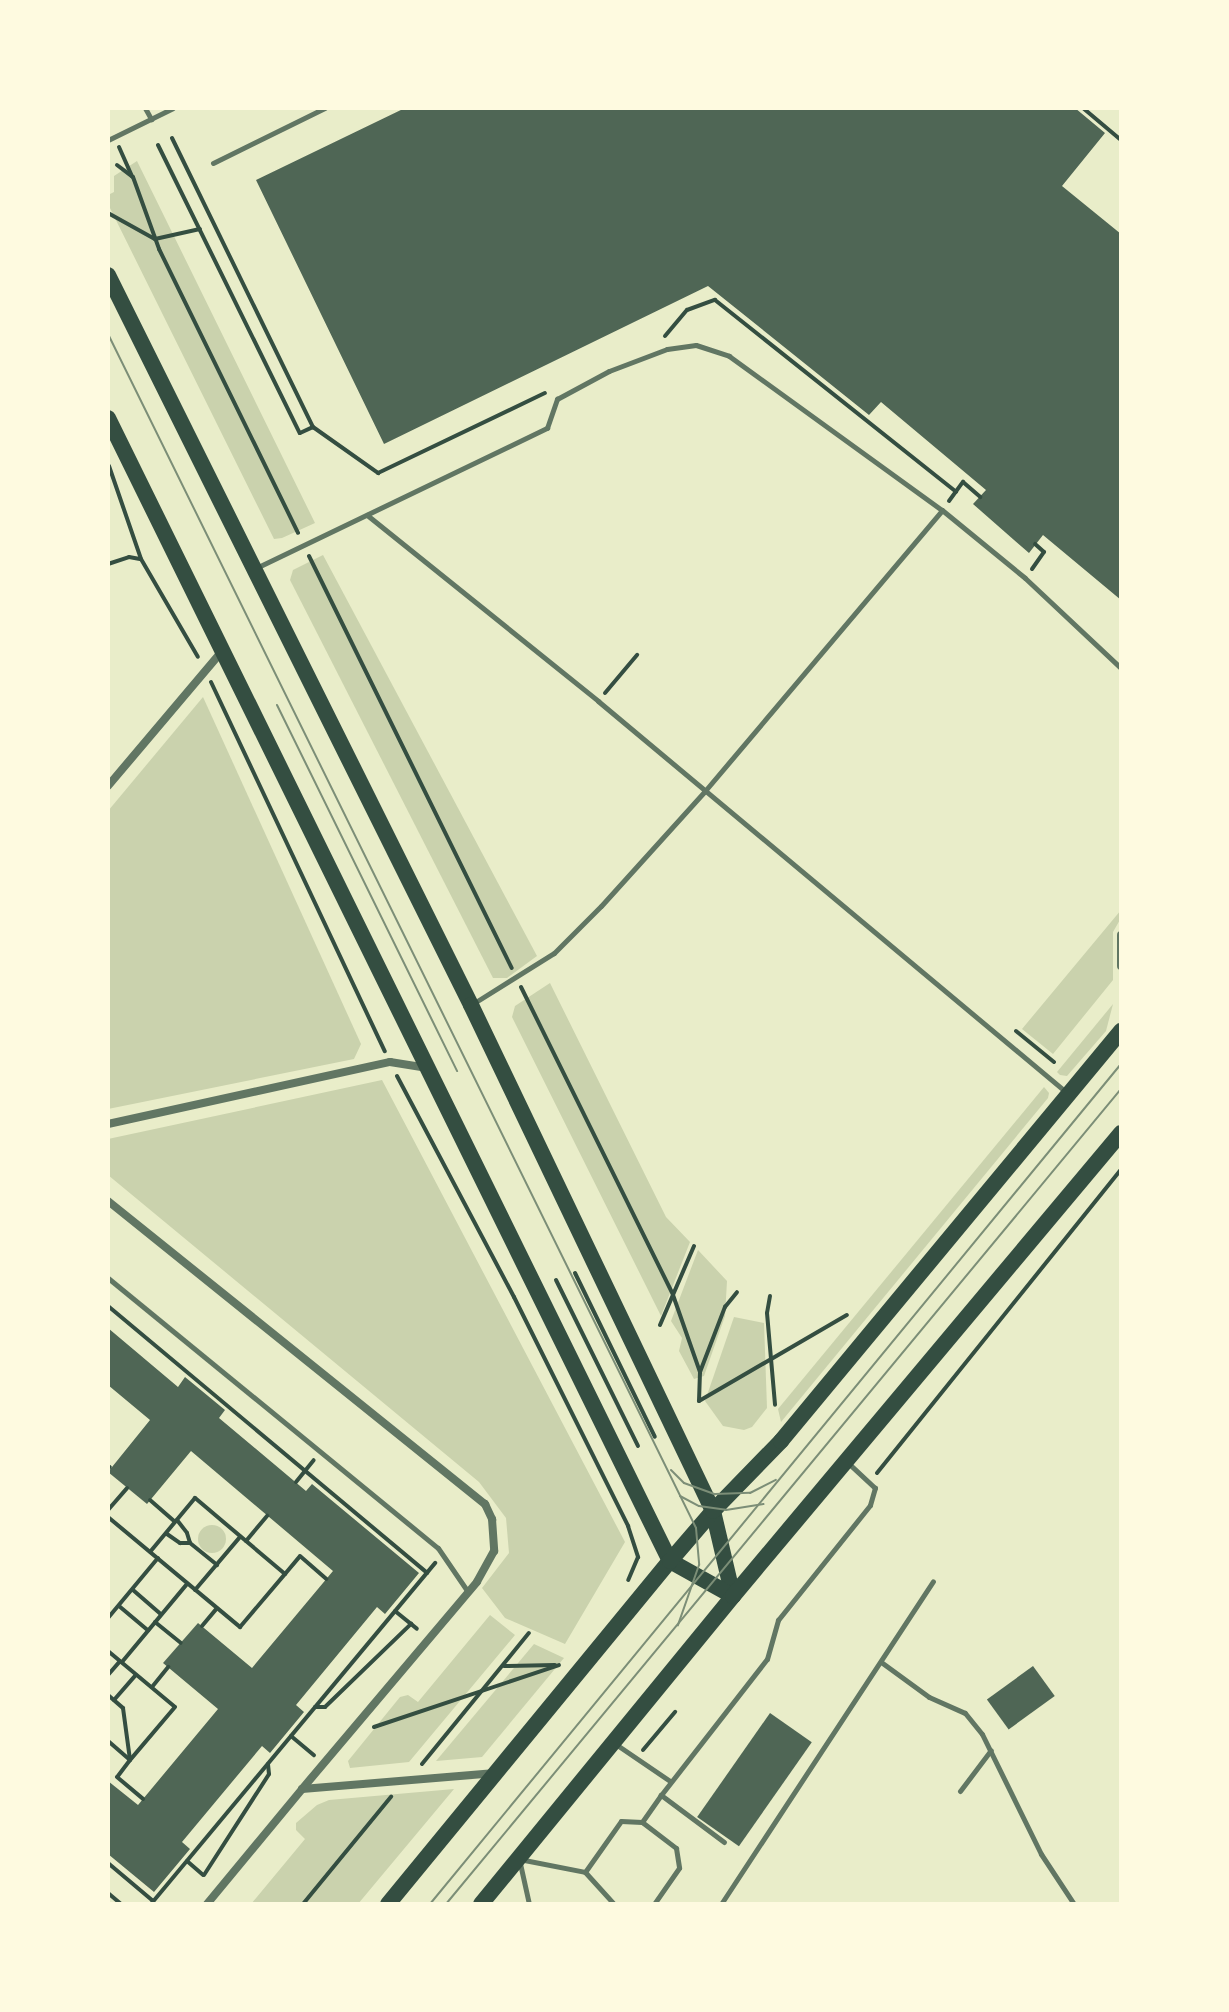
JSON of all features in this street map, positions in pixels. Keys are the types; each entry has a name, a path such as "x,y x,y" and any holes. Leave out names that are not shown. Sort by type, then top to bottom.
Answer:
{"main road":[{"path":"108,275 471,1005 713,1511 733,1596"},
{"path":"108,418 670,1561 733,1596"},
{"path":"388,1904 670,1561 781,1441 1121,1031"},
{"path":"481,1904 733,1596 1121,1133"}],"street":[{"path":"108,786 223,650"},
{"path":"1121,935 1121,966"},
{"path":"108,1124 390,1062 428,1068"},
{"path":"108,1201 485,1504 492,1519 494,1551 468,1592 207,1904"},
{"path":"302,1789 496,1773"}],"lane":[{"path":"145,108 151,119"},
{"path":"108,140 173,108"},
{"path":"213,163 325,108"},
{"path":"254,569 547,428 557,399 609,371 667,349 696,345 729,356 942,510 1025,578 1121,668"},
{"path":"471,1005 560,948 704,792 942,510"},
{"path":"367,515 598,701 1069,1095"},
{"path":"108,1278 438,1548 468,1592"},
{"path":"642,1822 670,1781 767,1659 778,1620 870,1505 875,1488 847,1462"},
{"path":"721,1904 933,1581"},
{"path":"881,1662 929,1697 965,1713 991,1750 1041,1854 1074,1904"},
{"path":"613,1742 670,1781"},
{"path":"960,1791 991,1750"},
{"path":"661,1795 724,1842"},
{"path":"585,1872 621,1821 642,1822 676,1848 679,1868 654,1904"},
{"path":"529,1904 519,1859 585,1872 614,1904"}],"path":[{"path":"1083,108 1121,140"},
{"path":"172,138 313,427 378,473 557,388"},
{"path":"158,145 300,433 313,427"},
{"path":"117,165 133,177 155,239 673,1295 700,1372"},
{"path":"108,213 155,239 200,229"},
{"path":"653,342 667,335 687,310 715,300 956,492"},
{"path":"108,464 141,559 205,670 390,1062 514,1297 628,1526 638,1557 627,1582"},
{"path":"942,510 963,482 980,497"},
{"path":"1025,578 1044,552 1035,544"},
{"path":"108,564 129,557 141,559"},
{"path":"598,701 637,655"},
{"path":"870,1481 1121,1170"},
{"path":"660,1325 694,1246"},
{"path":"575,1273 655,1437"},
{"path":"556,1280 638,1446"},
{"path":"737,1292 725,1307 700,1372 699,1401 847,1315"},
{"path":"770,1296 767,1313 775,1405"},
{"path":"108,1306 427,1573"},
{"path":"296,1482 321,1452"},
{"path":"108,1510 127,1488"},
{"path":"150,1552 195,1498 285,1574"},
{"path":"150,1500 176,1521 187,1533 190,1543 217,1565"},
{"path":"246,1541 267,1516"},
{"path":"108,1517 240,1627 300,1556 326,1579"},
{"path":"166,1534 180,1543 190,1543"},
{"path":"195,1590 240,1536"},
{"path":"108,1618 158,1558"},
{"path":"108,1863 152,1902 433,1565"},
{"path":"108,1675 187,1583"},
{"path":"132,1589 161,1614"},
{"path":"118,1606 148,1630"},
{"path":"202,1626 217,1608"},
{"path":"395,1611 417,1629"},
{"path":"155,1622 181,1643"},
{"path":"315,1707 325,1707 411,1624"},
{"path":"108,1651 175,1707 117,1777 143,1799"},
{"path":"346,1735 561,1665 504,1666"},
{"path":"151,1687 168,1667"},
{"path":"114,1700 136,1674"},
{"path":"108,1695 123,1708 130,1760"},
{"path":"637,1758 675,1712"},
{"path":"291,1736 313,1755"},
{"path":"108,1741 130,1760"},
{"path":"204,1875 269,1774 268,1763"},
{"path":"187,1861 209,1880"},
{"path":"108,1893 121,1904"}],"green space":[{"path":"137,161 315,523 282,538 274,539 108,204 108,195 114,192 114,176"},
{"path":"323,555 537,956 507,978 493,978 290,580 293,570"},
{"path":"203,697 361,1044 354,1059 108,1109 108,811"},
{"path":"1121,910 1121,918 1113,932 1113,980 1053,1054 1022,1029"},
{"path":"550,983 666,1217 690,1242 661,1316 512,1017 515,1006"},
{"path":"1113,1004 1106,1031 1067,1076 1060,1075 1057,1072"},
{"path":"382,1080 625,1542 565,1644 505,1618 482,1588 509,1553 506,1518 479,1482 108,1175 108,1139"},
{"path":"1044,1087 1049,1093 1048,1098 781,1422 778,1409"},
{"path":"698,1250 727,1281 725,1316 704,1376 694,1379 679,1351 682,1338 671,1321"},
{"path":"734,1317 764,1323 767,1408 752,1427 744,1430 723,1426 705,1401"},
{"path":"212,1525 222,1529 226,1539 222,1549 212,1553 202,1549 198,1539 202,1529"},
{"path":"490,1615 515,1635 409,1762 350,1768 348,1761 400,1697 408,1695 418,1702"},
{"path":"534,1644 564,1658 482,1757 436,1761"},
{"path":"454,1789 358,1904 251,1904 305,1839 296,1830 296,1823 317,1805 329,1800"}],"building":[{"path":"405,108 1075,108 1105,133 1062,186 1121,234 1121,600 1043,535 1029,553 973,504 986,490 881,402 869,415 708,286 384,444 256,180"},
{"path":"108,1328 178,1387 185,1377 225,1410 219,1418 306,1491 312,1484 419,1573 385,1614 377,1607 296,1705 304,1712 270,1753 262,1746 182,1842 190,1849 154,1892 108,1854 108,1781 138,1805 218,1709 163,1663 198,1623 252,1668 333,1571 191,1451 147,1504 108,1472 150,1420 108,1385"},
{"path":"1033,1666 1055,1696 1009,1729 987,1700"},
{"path":"770,1713 812,1742 739,1846 697,1817"}],"tram line":[{"path":"108,334 696,1528 699,1565 678,1625"},
{"path":"277,705 457,1071"},
{"path":"430,1904 1121,1064"},
{"path":"446,1904 1121,1089"},
{"path":"671,1470 684,1483 715,1494 750,1493 776,1480"},
{"path":"680,1496 699,1506 726,1510 764,1504"}]}
